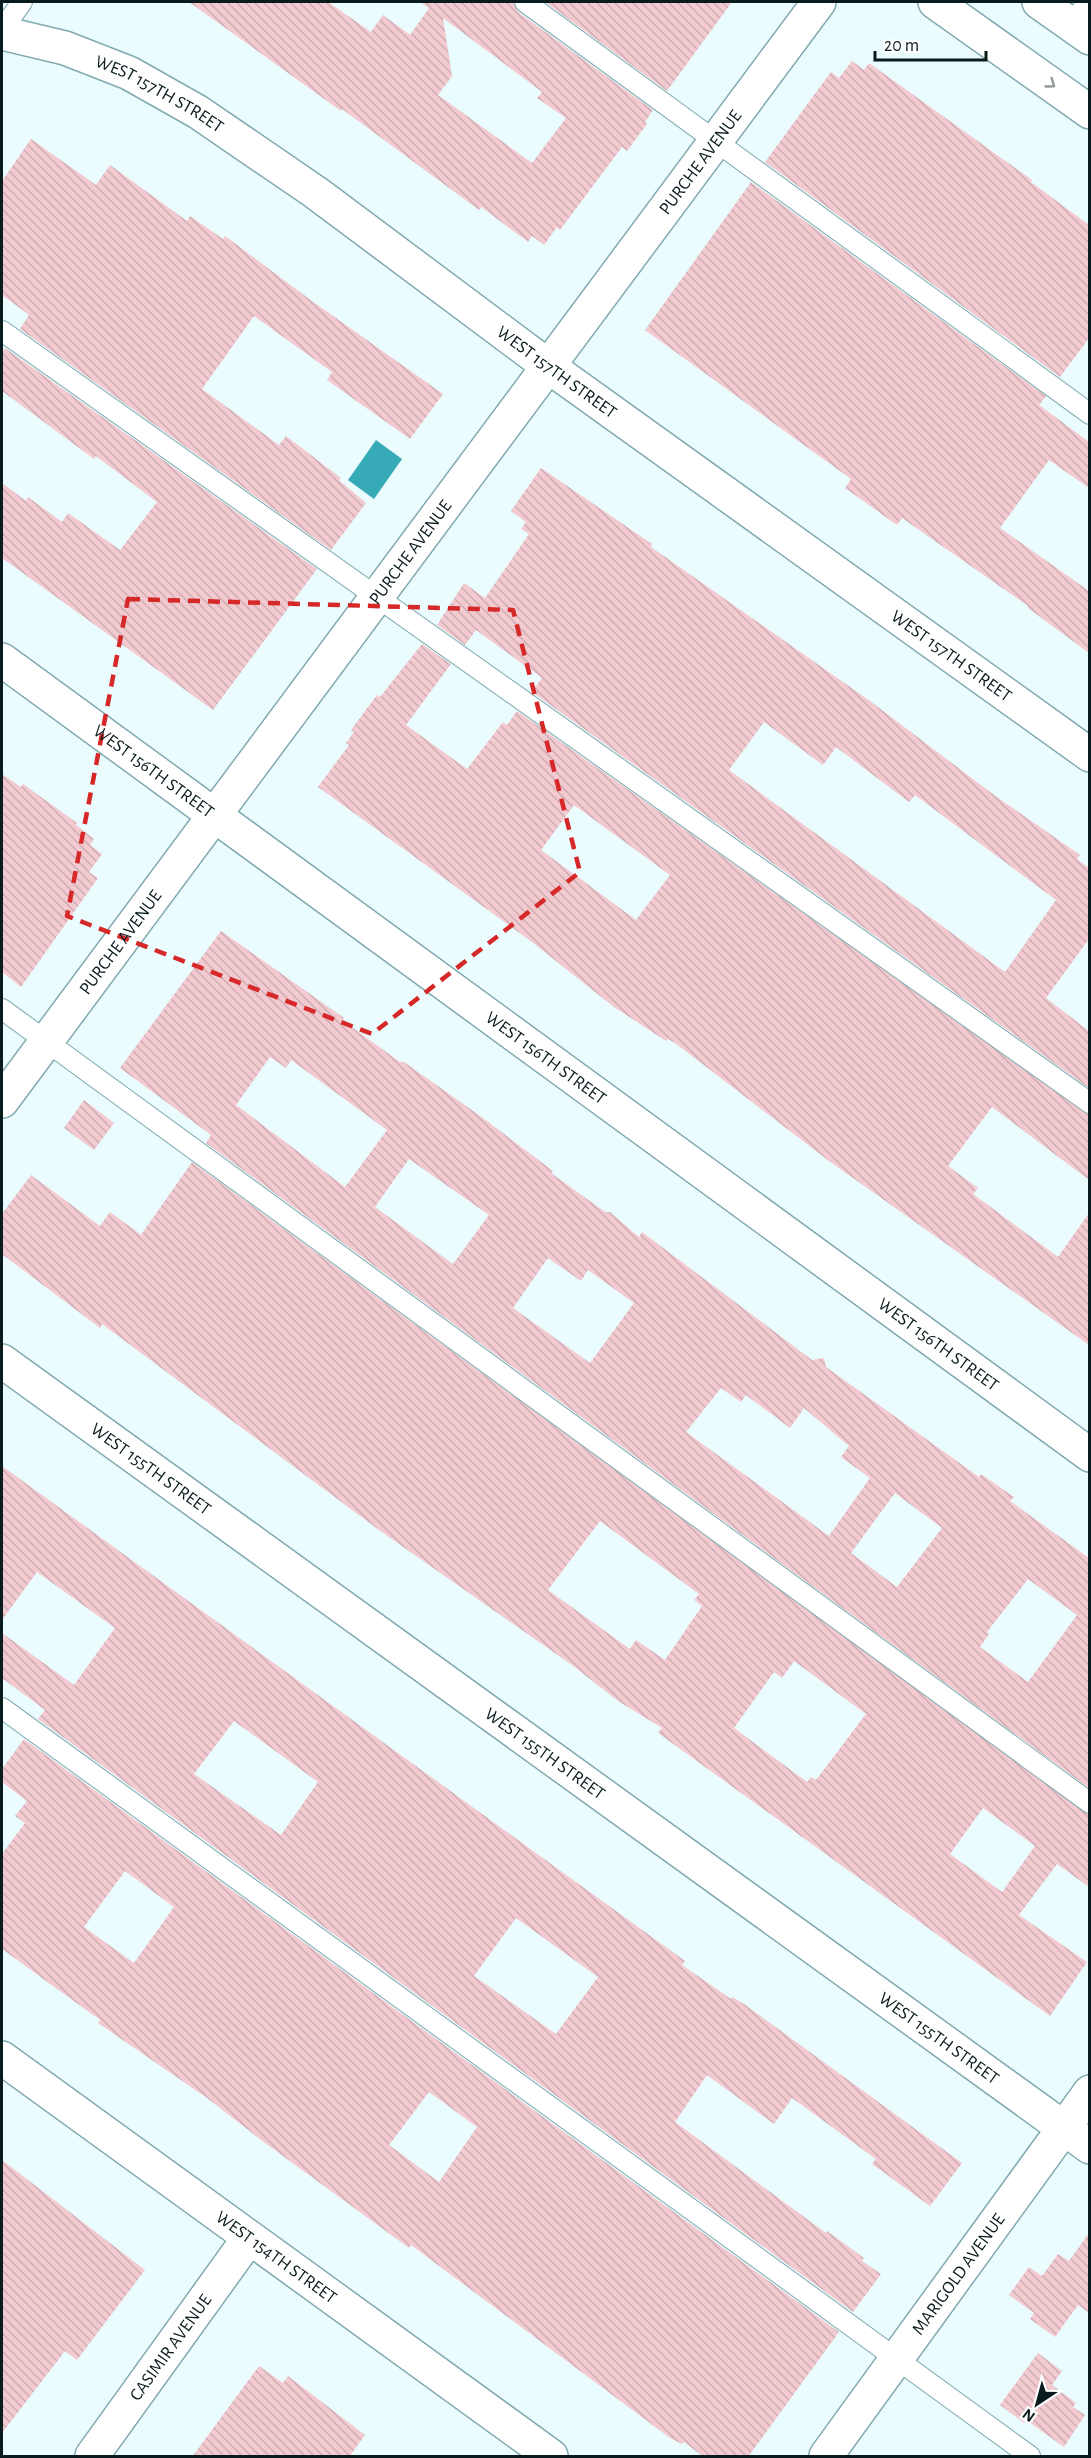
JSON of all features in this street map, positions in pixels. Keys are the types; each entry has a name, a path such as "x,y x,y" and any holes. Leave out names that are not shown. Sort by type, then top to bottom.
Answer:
{"street":[{"name":"PURCHE AVENUE","path":"2,1101 819,2"},
{"path":"935,2 1089,112"},
{"path":"1038,2 1083,22"},
{"name":"WEST 157TH STREET","path":"2,32 65,48 129,73 198,112 315,192 548,366 1089,755"},
{"name":"WEST 156TH STREET","path":"2,660 1089,1455"},
{"name":"WEST 155TH STREET","path":"2,1361 1089,2147"},
{"name":"WEST 154TH STREET","path":"2,2058 551,2457"},
{"name":"MARIGOLD AVENUE","path":"826,2457 1089,2092"},
{"name":"CASIMIR AVENUE","path":"92,2457 249,2238"}],"lane":[{"path":"2,32 22,2"},
{"path":"525,2 1089,414"},
{"path":"2,331 1089,1103"},
{"path":"2,1009 1089,1803"},
{"path":"2,1708 1030,2457"}],"highlighted area":[{"path":"128,599 513,610 580,872 372,1034 67,916"}],"water":[{"path":"376,440 402,459 374,499 348,480"}],"building":[{"path":"189,2 328,2 371,32 383,15 410,35 429,8 420,2 513,2 518,12 653,110 645,122 647,124 627,151 622,147 560,230 557,227 544,245 532,236 528,242 481,207 479,210 342,109 341,111","holes":["443,18 542,92 537,98 566,118 532,163 438,95 452,76"]},
{"path":"545,2 732,2 667,91"},
{"path":"852,61 864,70 869,63 1032,180 1031,182 1089,225 1089,338 1060,377 765,162 831,72 839,78"},
{"path":"31,139 96,185 110,165 187,221 190,216 223,239 225,236 443,394 410,439 327,380 332,372 254,316 202,389 279,445 286,436 341,478 339,480 366,503 331,550 20,329 29,315 2,295 2,181"},
{"path":"751,182 1046,396 1039,405 1089,442 1089,488 1049,460 1000,528 1089,591 1089,653 1028,606 902,518 897,525 845,488 851,479 645,330"},
{"path":"5,348 317,569 213,710 2,558 2,483 26,501 28,497 62,522 68,513 120,550 157,502 96,456 94,459 2,391 2,353"},
{"path":"541,468 652,544 651,547 870,701 994,795 1080,855 1077,859 1089,868 1089,939 1046,998 1089,1031 1089,1088 532,692 542,678 476,630 465,645 437,625 464,583 485,598 529,534 521,529 526,522 511,511","holes":["764,722 823,765 836,747 909,802 915,795 1056,900 1005,972 729,770"]},
{"path":"422,644 451,664 406,725 467,769 503,722 507,725 517,711 1089,1115 1089,1180 992,1107 948,1166 978,1188 973,1194 1058,1257 1089,1213 1089,1345 829,1161 675,1043 668,1039 666,1041 614,1007 532,942 318,787 349,745 346,743 354,732 351,730 377,695 380,697","holes":["574,805 670,875 636,920 541,850"]},
{"path":"2,774 21,787 23,784 77,823 76,825 94,839 90,845 102,854 89,872 98,878 21,987 2,972"},
{"path":"221,931 344,1018 342,1020 400,1062 404,1062 483,1118 553,1171 551,1173 605,1212 610,1212 639,1237 642,1232 812,1360 824,1358 826,1367 979,1477 981,1474 1014,1497 1010,1501 1089,1558 1089,1788 206,1143 211,1135 120,1068","holes":["270,1057 286,1068 291,1060 387,1130 345,1187 236,1105","409,1159 489,1215 453,1264 375,1207","548,1258 581,1281 588,1270 634,1303 590,1363 513,1308","721,1388 741,1402 746,1395 790,1428 804,1408 849,1446 841,1457 870,1478 829,1536 686,1432","895,1493 942,1528 897,1587 851,1553","1028,1579 1077,1615 1028,1682 980,1647 989,1634 987,1632"]},
{"path":"84,1100 114,1123 94,1150 64,1128"},
{"path":"192,1162 1089,1815 1089,1887 1057,1864 1019,1915 1087,1962 1050,2016 658,1733 662,1728 618,1701 572,1665 379,1530 102,1324 100,1328 2,1254 2,1214 31,1175 100,1226 110,1212 141,1235","holes":["600,1521 699,1594 694,1600 702,1606 665,1660 636,1640 630,1649 548,1590","794,1661 866,1714 816,1780 811,1777 807,1782 734,1728 774,1672 782,1678","983,1808 1035,1846 1002,1892 950,1854"]},
{"path":"2,1466 685,1961 682,1965 731,1999 732,1997 744,2004 962,2163 930,2206 872,2164 876,2159 792,2098 774,2124 707,2075 675,2122 826,2233 827,2231 864,2258 862,2261 881,2274 853,2312 38,1719 45,1710 2,1678 2,1633 74,1685 115,1628 37,1572 2,1620","holes":["234,1721 318,1782 281,1835 194,1774","516,1918 598,1977 556,2034 474,1976"]},
{"path":"24,1739 839,2332 748,2457 704,2457 684,2442 682,2444 670,2438 411,2245 409,2248 207,2098 98,2023 100,2020 2,1949 2,1854 25,1823 15,1816 27,1801 2,1782 2,1769","holes":["125,1871 174,1907 134,1963 84,1927","429,2092 477,2127 439,2182 389,2145"]},
{"path":"2,2160 145,2270 77,2360 65,2351 2,2433"},
{"path":"1089,2233 1089,2313 1078,2305 1055,2337 1030,2319 1034,2313 1009,2295 1029,2267 1042,2276 1058,2254 1069,2261"},
{"path":"1038,2353 1062,2371 1052,2385 1076,2403 1073,2407 1085,2415 1064,2447 1026,2420 1024,2423 1000,2405"},
{"path":"259,2366 283,2383 288,2376 365,2435 349,2457 192,2457"}]}
